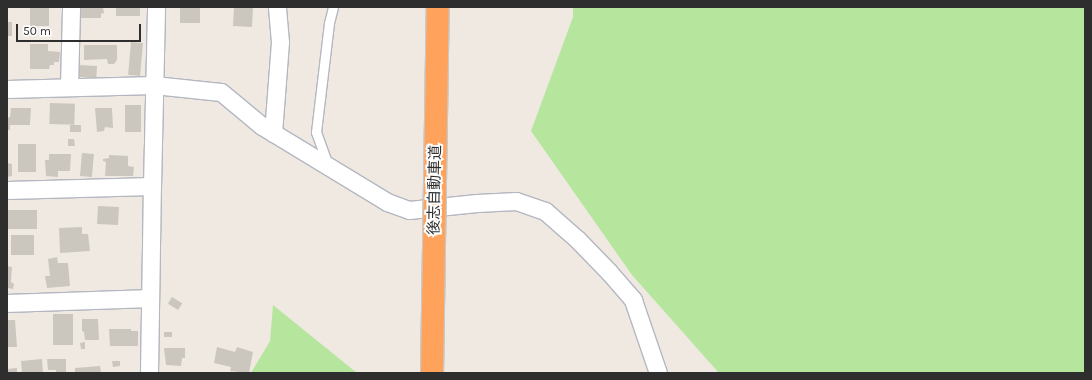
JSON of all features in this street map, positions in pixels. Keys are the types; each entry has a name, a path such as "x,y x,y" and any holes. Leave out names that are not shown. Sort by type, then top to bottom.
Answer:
{"highway":[{"name":"後志自動車道","path":"432,373 438,7"},
{"name":"後志自動車道","path":"443,373 448,7"}],"street":[{"path":"68,86 71,7"},
{"path":"149,373 156,7"},
{"path":"273,133 280,42 277,7"},
{"path":"7,89 68,86 154,85 221,92 262,126 387,202 409,210 477,203 516,201 544,212 583,245 633,300 658,373"},
{"path":"7,190 152,186"},
{"path":"7,303 150,298"}],"lane":[{"path":"329,168 316,132 329,23 333,7"}],"green space":[{"path":"573,7 1085,7 1085,373 719,373 632,275 531,131 573,17"},
{"path":"273,305 357,373 251,373 270,341"}],"building":[{"path":"30,7 49,7 49,26 30,26"},
{"path":"80,7 103,7 104,13 101,14 101,18 80,18"},
{"path":"116,7 140,7 140,16 116,16"},
{"path":"180,7 200,7 200,23 180,23"},
{"path":"234,7 253,8 252,27 233,26"},
{"path":"7,22 12,22 12,36 7,36"},
{"path":"131,42 143,43 140,76 128,75"},
{"path":"30,44 48,44 48,51 60,52 59,62 54,62 54,65 50,65 49,69 30,69"},
{"path":"84,45 117,45 117,60 114,64 108,64 107,59 84,60"},
{"path":"80,65 97,66 96,78 79,77"},
{"path":"50,103 75,104 74,125 49,124"},
{"path":"125,105 141,105 141,132 125,132"},
{"path":"11,108 31,108 30,125 10,125 10,130 7,130 7,118 10,117"},
{"path":"95,108 112,108 113,128 105,127 104,131 97,132"},
{"path":"70,125 81,125 81,132 70,132"},
{"path":"68,139 74,139 75,146 68,146"},
{"path":"18,144 36,144 36,172 18,172"},
{"path":"82,153 94,154 92,177 80,176"},
{"path":"49,154 71,154 70,171 58,171 58,177 46,176 45,160 49,160"},
{"path":"109,155 128,156 128,166 134,167 133,176 105,176 106,162 103,161 103,159 109,158"},
{"path":"7,163 12,164 12,176 7,177"},
{"path":"98,206 119,207 118,225 97,224"},
{"path":"8,210 37,210 37,229 8,229"},
{"path":"82,227 82,234 88,234 90,251 60,253 59,228"},
{"path":"11,235 34,235 34,255 11,255"},
{"path":"57,257 58,263 68,263 70,286 47,288 45,276 50,276 48,259"},
{"path":"7,266 12,267 11,282 14,284 13,289 8,288 7,286"},
{"path":"172,297 182,303 178,310 168,304"},
{"path":"53,314 73,314 73,345 53,345"},
{"path":"82,319 98,319 99,340 85,340 84,332 82,331"},
{"path":"7,320 15,320 17,347 7,347"},
{"path":"109,329 131,329 131,331 138,331 138,346 110,346"},
{"path":"164,332 172,332 172,337 164,337"},
{"path":"85,342 85,349 81,349 80,343"},
{"path":"217,347 235,352 237,347 253,352 249,373 230,371 231,367 214,363"},
{"path":"164,348 185,348 185,358 182,358 181,366 166,365"},
{"path":"42,359 43,373 22,373 21,361"},
{"path":"47,359 66,359 66,373 56,373 56,370 48,370"},
{"path":"112,361 120,361 120,366 113,367"},
{"path":"100,366 101,373 75,373 75,368"},
{"path":"17,368 17,373 7,373 7,369"}]}
